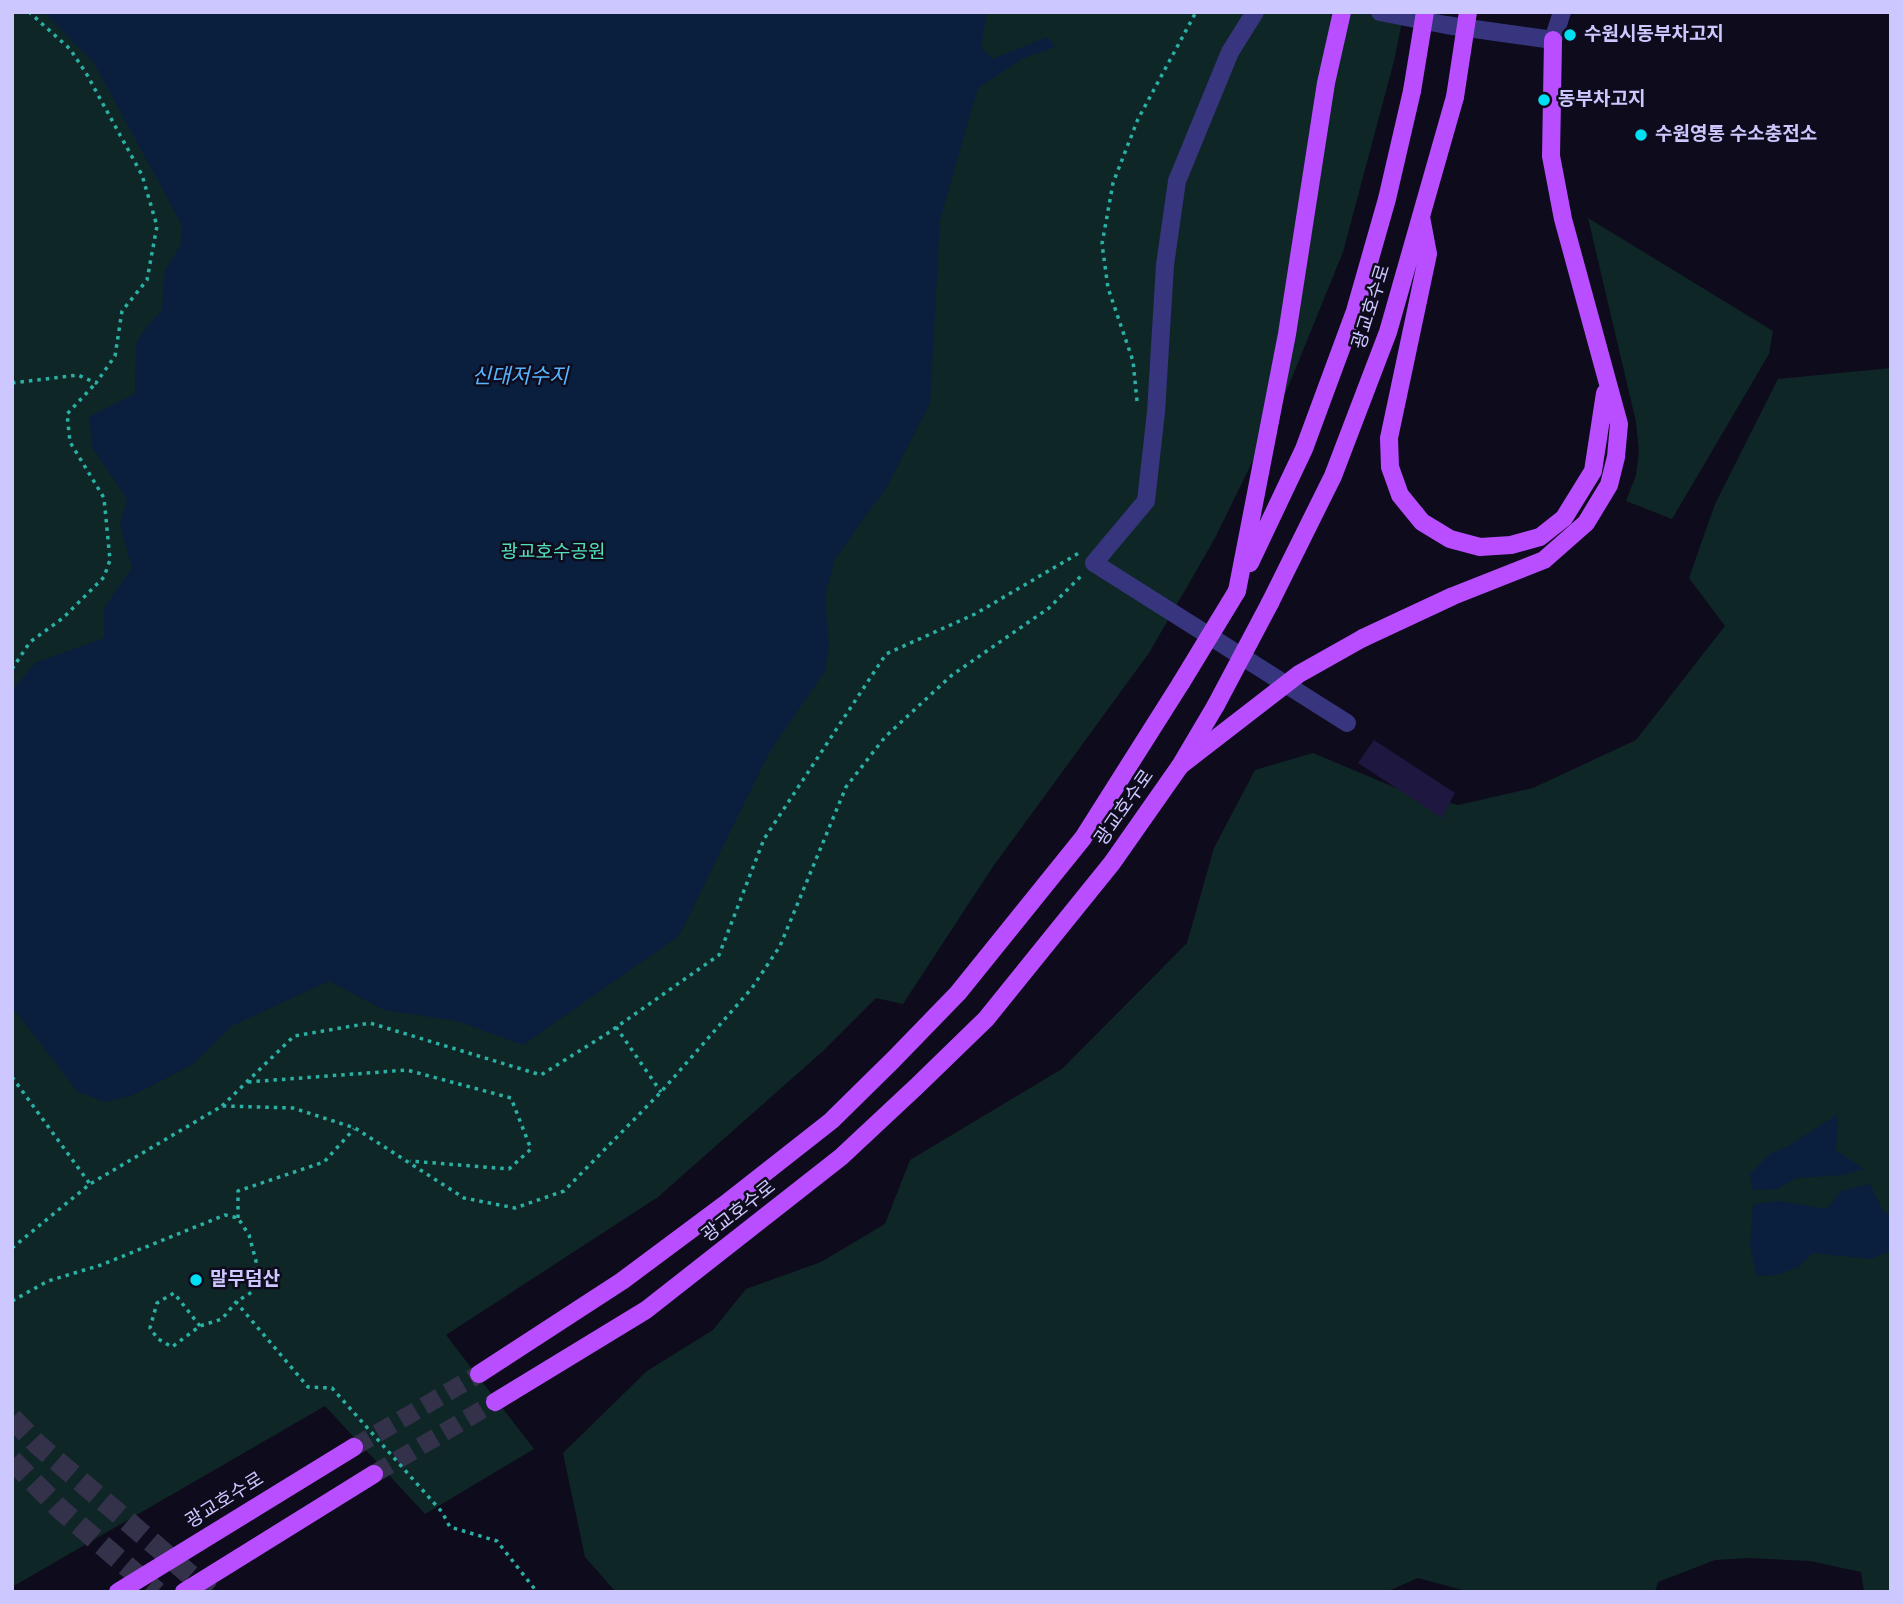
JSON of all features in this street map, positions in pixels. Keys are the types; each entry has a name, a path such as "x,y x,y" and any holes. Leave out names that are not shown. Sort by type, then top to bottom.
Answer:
{"main road":[{"path":"1237,591 1284,347 1326,83 1342,12"},
{"name":"광교호수로","path":"479,1374 622,1281 831,1121 958,993 1075,848 1237,591 1304,449 1356,311 1387,200 1412,91 1425,12"},
{"name":"광교호수로","path":"495,1402 646,1310 841,1157 908,1095 986,1018 1052,940 1112,863 1180,766 1270,603 1333,476 1388,332 1455,97 1468,12"},
{"path":"1180,766 1299,674 1363,638 1544,560 1586,523 1609,485 1616,457 1619,424 1563,219 1551,156 1553,40"},
{"path":"1421,217 1428,254 1395,405 1389,448 1390,467 1400,495 1422,522 1450,539 1480,547 1511,545 1540,537 1564,518 1593,471 1606,383"},
{"name":"광교호수로","path":"118,1592 354,1447"},
{"path":"184,1592 374,1474"}],"street":[{"path":"1255,12 1230,52 1177,181 1164,265 1156,412 1146,501 1092,554 1347,723"},
{"path":"1380,12 1446,25 1553,40 1562,12"}],"path":[{"path":"12,669 30,642 63,618 104,577 110,560 104,498 70,442 67,414 96,383 115,356 122,311 147,280 155,237 155,217 142,175 86,73 71,50 29,12"},
{"path":"1138,410 1133,361 1108,288 1102,244 1113,183 1138,119 1196,12"},
{"path":"12,383 78,374 96,383"},
{"path":"12,1248 90,1184 222,1106 294,1036 370,1023 541,1075 617,1027 719,955 764,839 886,654 975,614 1092,554"},
{"path":"222,1106 293,1108 355,1128 464,1198 515,1208 564,1191 660,1091 752,988 780,946 846,788 885,737 952,676 1049,608 1092,554"},
{"path":"617,1027 660,1091"},
{"path":"246,1083 407,1070 511,1098 531,1149 509,1168 409,1161"},
{"path":"12,1077 90,1184"},
{"path":"200,1326 174,1293 157,1303 150,1328 159,1339 172,1347 200,1326 222,1319 236,1302 252,1292 256,1261 249,1235 237,1218 237,1191 324,1162 355,1128"},
{"path":"12,1301 48,1281 101,1265 225,1215 237,1218"},
{"path":"236,1302 308,1387 332,1388 442,1512 450,1527 497,1541 537,1592"}],"green space":[{"name":"광교호수공원","path":"12,12 1404,12 1394,61 1343,252 1284,397 1215,538 1149,653 992,868 903,1004 876,998 823,1051 658,1197 446,1335 534,1449 425,1514 325,1406 12,1587"},
{"path":"1588,218 1773,331 1769,354 1672,519 1626,501 1636,475 1639,451 1636,422"},
{"path":"1891,368 1891,1592 1864,1592 1861,1572 1810,1561 1748,1558 1715,1560 1658,1582 1655,1592 1470,1592 1418,1578 1386,1592 616,1592 585,1557 563,1453 647,1371 713,1330 746,1289 821,1262 885,1224 910,1160 1062,1069 1187,943 1214,848 1255,770 1313,753 1408,793 1458,805 1533,788 1636,740 1725,626 1689,578 1715,504 1778,379"}],"water":[{"name":"신대저수지","path":"44,12 987,12 981,47 992,59 1048,37 1055,47 1022,59 978,88 940,220 930,403 888,485 835,559 825,596 829,645 825,671 769,753 679,936 523,1045 457,1021 384,1010 329,981 232,1026 192,1065 133,1095 105,1102 77,1091 12,1007 12,691 35,663 104,638 104,608 132,568 120,525 127,499 92,447 89,417 135,394 136,344 147,326 162,310 165,270 181,244 182,225 94,63"},
{"path":"1838,1114 1836,1150 1864,1169 1844,1175 1797,1178 1777,1189 1752,1190 1750,1174 1770,1154 1790,1145"},
{"path":"1870,1184 1883,1211 1891,1216 1891,1251 1871,1259 1812,1253 1799,1267 1777,1275 1757,1276 1750,1246 1753,1204 1779,1201 1827,1209 1841,1191"}],"building":[{"path":"1374,740 1455,793 1442,818 1358,763"}],"tunnel":[{"path":"354,1447 479,1374"},
{"path":"374,1474 495,1402"},
{"path":"12,1418 37,1444 210,1592"},
{"path":"12,1460 60,1509 157,1592"}],"place":[{"name":"수원시동부차고지","path":"1570,35"},
{"name":"동부차고지","path":"1544,100"},
{"name":"수원영통 수소충전소","path":"1641,135"},
{"name":"말무덤산","path":"196,1280"}]}
